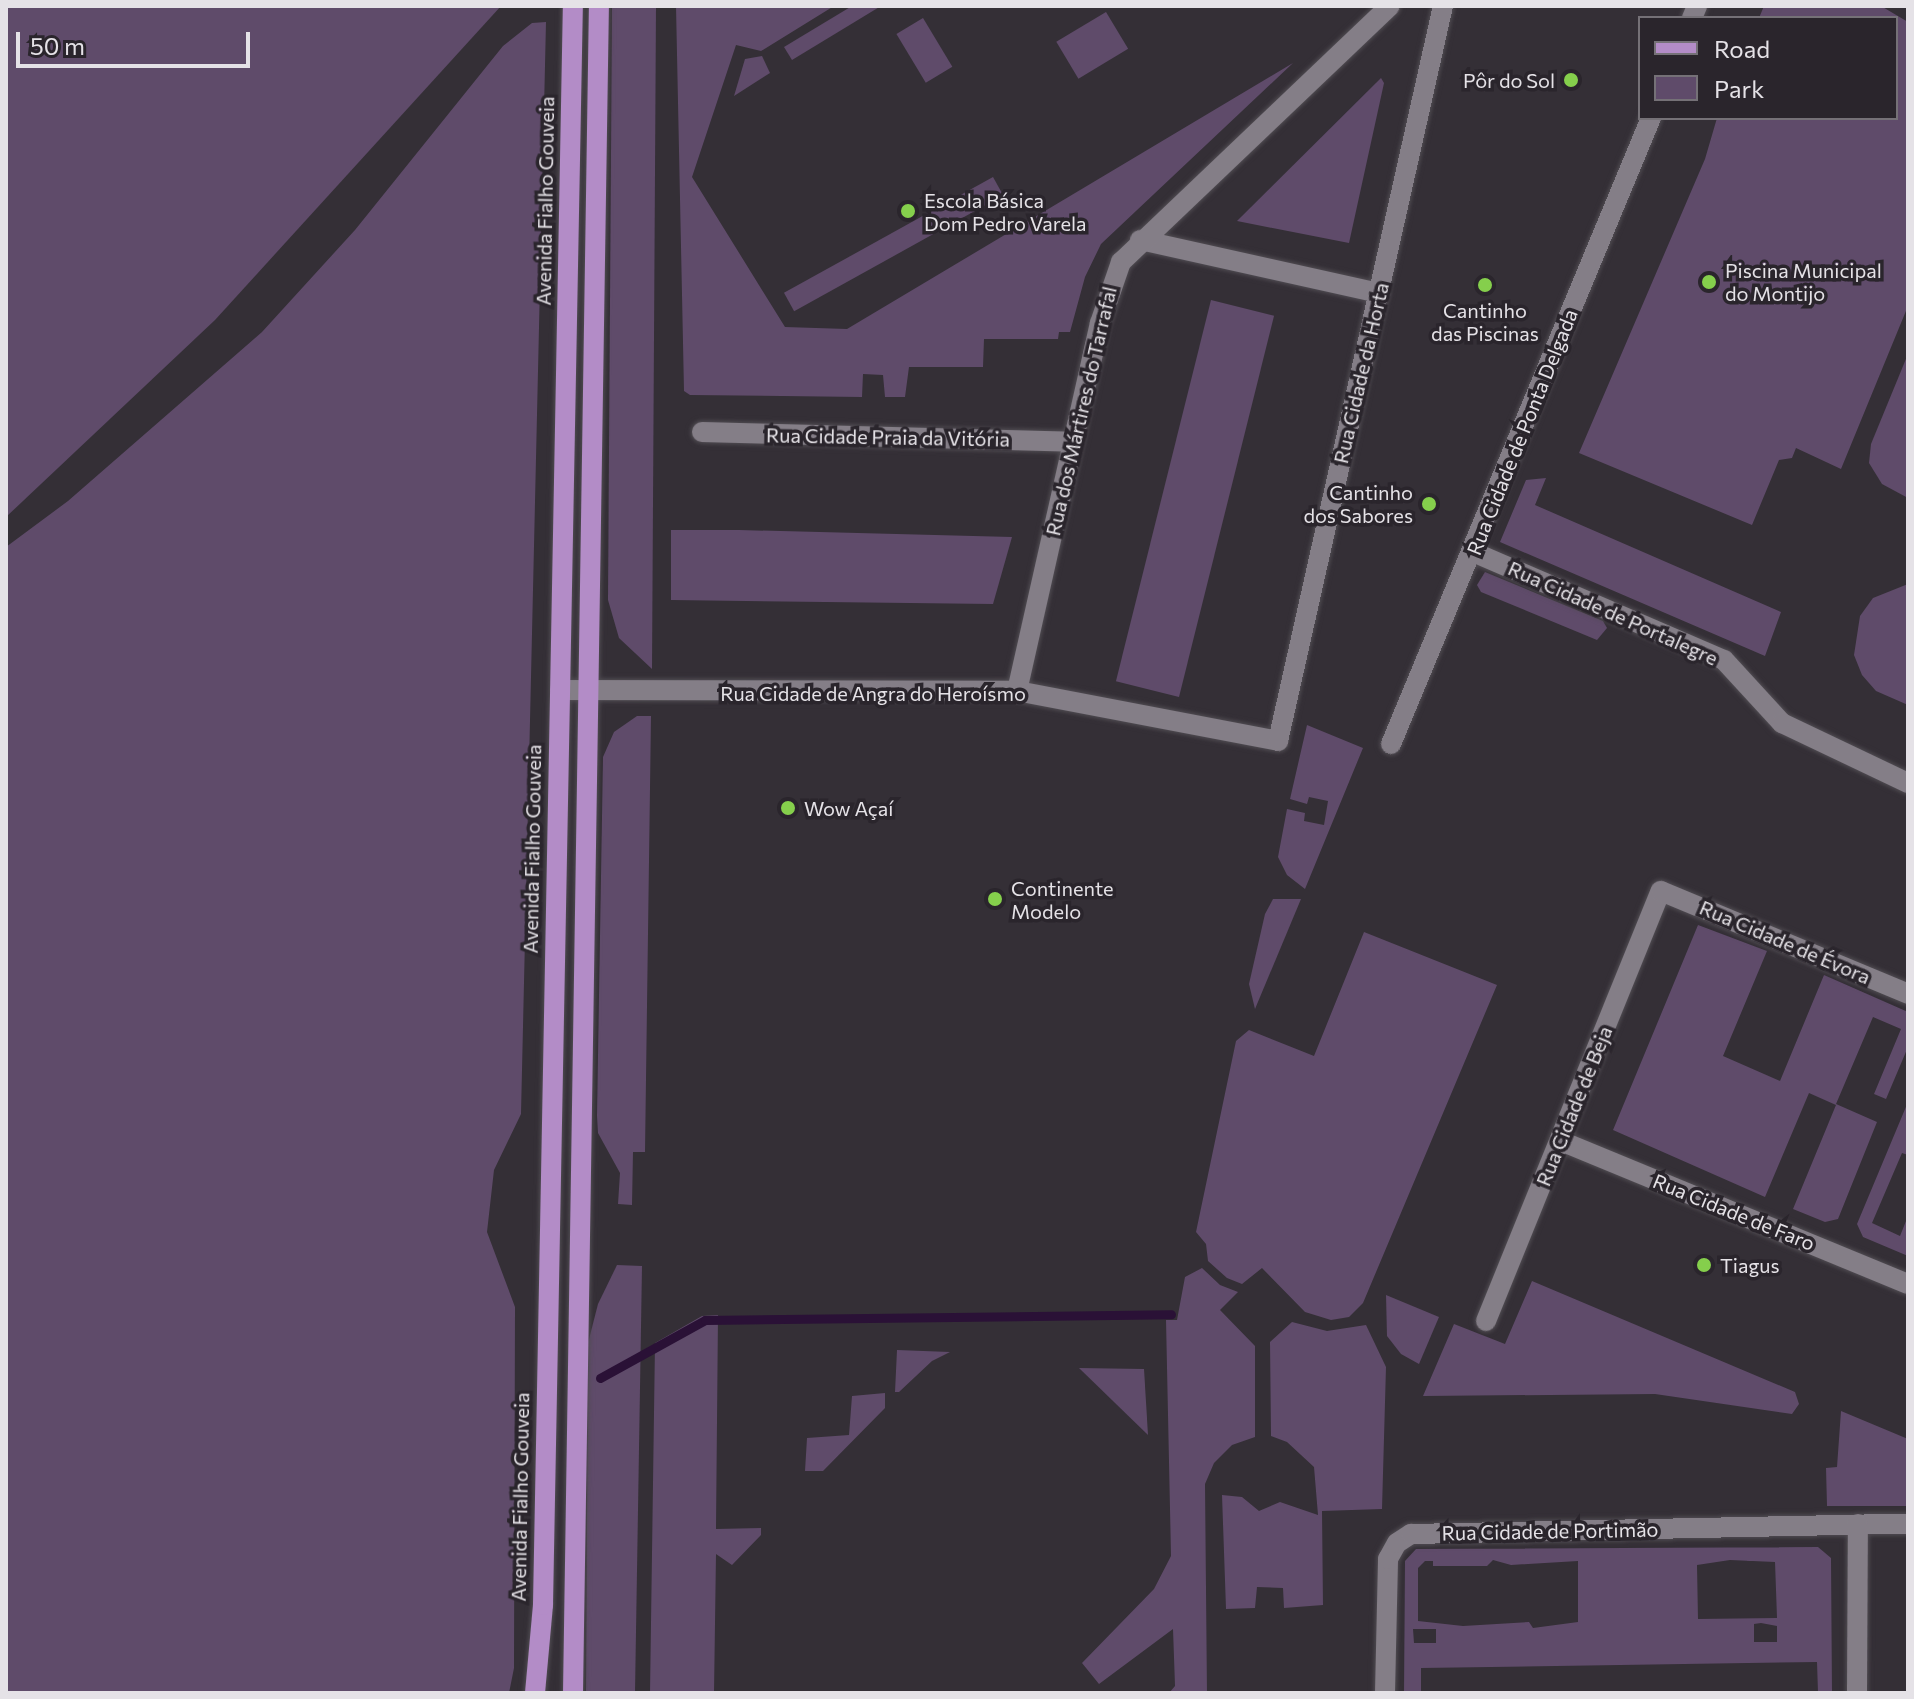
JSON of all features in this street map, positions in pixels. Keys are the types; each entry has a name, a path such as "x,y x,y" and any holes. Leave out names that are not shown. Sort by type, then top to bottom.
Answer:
{"main road":[{"name":"Avenida Fialho Gouveia","path":"535,1693 543,1605 573,6"},
{"path":"573,1693 585,691 599,6"}],"street":[{"name":"Rua dos Mártires do Tarrafal","path":"1017,691 1111,281 1140,240 1390,6"},
{"name":"Rua Cidade da Horta","path":"1278,741 1443,6"},
{"name":"Rua Cidade de Ponta Delgada","path":"1391,744 1650,120"},
{"path":"1140,240 1379,293"},
{"name":"Rua Cidade Praia da Vitória","path":"702,432 1073,442"},
{"name":"Rua Cidade de Portalegre","path":"1473,552 1724,660 1782,723 1908,783"},
{"name":"Rua Cidade de Angra do Heroísmo","path":"560,690 1017,691 1278,741"},
{"name":"Rua Cidade de Évora","path":"1661,891 1908,994"},
{"name":"Rua Cidade de Beja","path":"1486,1321 1661,891"},
{"name":"Rua Cidade de Faro","path":"1561,1141 1908,1284"},
{"path":"1857,1693 1858,1524"},
{"name":"Rua Cidade de Portimão","path":"1385,1693 1388,1559 1397,1543 1411,1534 1908,1524"}],"green space":[{"path":"6,6 501,6 215,320 6,517"},
{"path":"612,6 656,6 652,669 619,638 608,600"},
{"path":"676,6 834,6 761,51 736,45 692,177 785,327 847,329 1293,63 1101,244 1085,277 1070,332 1059,332 1058,339 984,339 983,367 909,367 905,397 885,397 883,375 863,374 862,397 690,395 684,391"},
{"path":"852,6 881,6 792,60 784,47"},
{"path":"1764,6 1881,6 1898,16 1760,16"},
{"path":"1106,12 1128,49 1078,79 1056,42"},
{"path":"1898,16 1908,22 1908,306 1841,469 1796,448 1792,458 1779,460 1752,525 1579,453 1705,159 1716,120 1898,120"},
{"path":"923,18 952,67 926,83 896,34"},
{"path":"546,22 521,1114 494,1170 487,1232 515,1307 514,1668 509,1693 6,1693 6,547 68,501 262,332 355,230 503,46 532,23"},
{"path":"762,56 770,73 734,96 745,59"},
{"path":"1381,78 1384,83 1349,243 1237,221"},
{"path":"993,177 1003,195 794,311 784,293"},
{"path":"1211,300 1274,316 1179,697 1116,681"},
{"path":"1908,354 1908,498 1882,484 1869,463 1871,444"},
{"path":"1546,478 1535,505 1781,612 1765,656 1500,542 1526,480"},
{"path":"671,530 1012,537 993,604 671,600"},
{"path":"1485,572 1603,621 1607,628 1597,640 1481,592 1477,585"},
{"path":"1908,584 1908,705 1876,691 1862,675 1854,655 1860,616 1873,598"},
{"path":"637,716 651,716 645,1152 633,1152 632,1205 618,1204 620,1173 598,1133 597,1116 603,757 614,732"},
{"path":"1307,725 1363,748 1305,889 1287,875 1278,857 1287,809 1305,813 1304,821 1324,825 1328,801 1309,797 1307,804 1290,799"},
{"path":"1273,899 1301,899 1255,1009 1249,984 1265,914"},
{"path":"1698,925 1767,951 1723,1056 1780,1081 1824,975 1908,1012 1908,1047 1886,1099 1874,1094 1901,1029 1873,1017 1836,1104 1877,1122 1838,1219 1825,1222 1793,1209 1836,1105 1809,1093 1765,1197 1613,1130"},
{"path":"1364,932 1497,985 1363,1303 1349,1317 1331,1320 1305,1312 1262,1268 1242,1284 1227,1278 1208,1261 1206,1244 1196,1232 1236,1041 1249,1030 1314,1056"},
{"path":"1908,1102 1908,1155 1902,1153 1872,1223 1900,1236 1908,1216 1908,1256 1863,1237 1857,1224"},
{"path":"617,1265 642,1266 635,1693 586,1693 588,1343 598,1304"},
{"path":"1202,1268 1220,1285 1238,1292 1220,1310 1255,1346 1255,1437 1232,1445 1214,1463 1205,1484 1207,1693 1169,1693 1175,1686 1173,1629 1099,1684 1082,1663 1154,1589 1171,1556 1166,1320 1177,1320 1185,1277"},
{"path":"1532,1281 1795,1392 1799,1404 1792,1414 1655,1394 1423,1396 1454,1324 1505,1344"},
{"path":"1386,1295 1439,1317 1419,1364 1401,1354 1387,1336"},
{"path":"718,1315 716,1529 761,1528 761,1535 732,1565 716,1554 714,1693 650,1693 655,1343 702,1316"},
{"path":"1292,1322 1327,1331 1366,1325 1386,1367 1382,1509 1322,1511 1323,1605 1284,1608 1283,1588 1257,1587 1255,1608 1226,1609 1222,1495 1242,1497 1259,1511 1280,1502 1318,1515 1314,1467 1287,1442 1271,1436 1270,1342"},
{"path":"897,1350 950,1352 932,1361 899,1392 895,1392"},
{"path":"1079,1368 1144,1369 1148,1435"},
{"path":"885,1393 885,1408 823,1471 805,1471 807,1438 849,1435 852,1396"},
{"path":"1841,1411 1908,1439 1908,1506 1827,1506 1826,1468 1837,1467"},
{"path":"1818,1547 1831,1558 1832,1693 1818,1693 1817,1662 1421,1668 1421,1693 1404,1693 1405,1561 1416,1549","holes":["1493,1560 1511,1565 1578,1561 1578,1622 1533,1628 1529,1622 1463,1626 1418,1621 1418,1568 1425,1561 1433,1561 1433,1566 1487,1566","1730,1560 1775,1562 1777,1618 1698,1619 1697,1565","1754,1624 1777,1626 1777,1642 1754,1642","1413,1629 1436,1629 1436,1643 1414,1643"]}],"waterway":[{"path":"600,1378 705,1320 1171,1314"}],"place":[{"name":"Pôr do Sol","path":"1571,80"},
{"name":"Escola Básica Dom Pedro Varela","path":"908,211"},
{"name":"Piscina Municipal do Montijo","path":"1709,282"},
{"name":"Cantinho das Piscinas","path":"1485,285"},
{"name":"Cantinho dos Sabores","path":"1429,504"},
{"name":"Wow Açaí","path":"788,808"},
{"name":"Continente Modelo","path":"995,899"},
{"name":"Tiagus","path":"1704,1265"}]}
